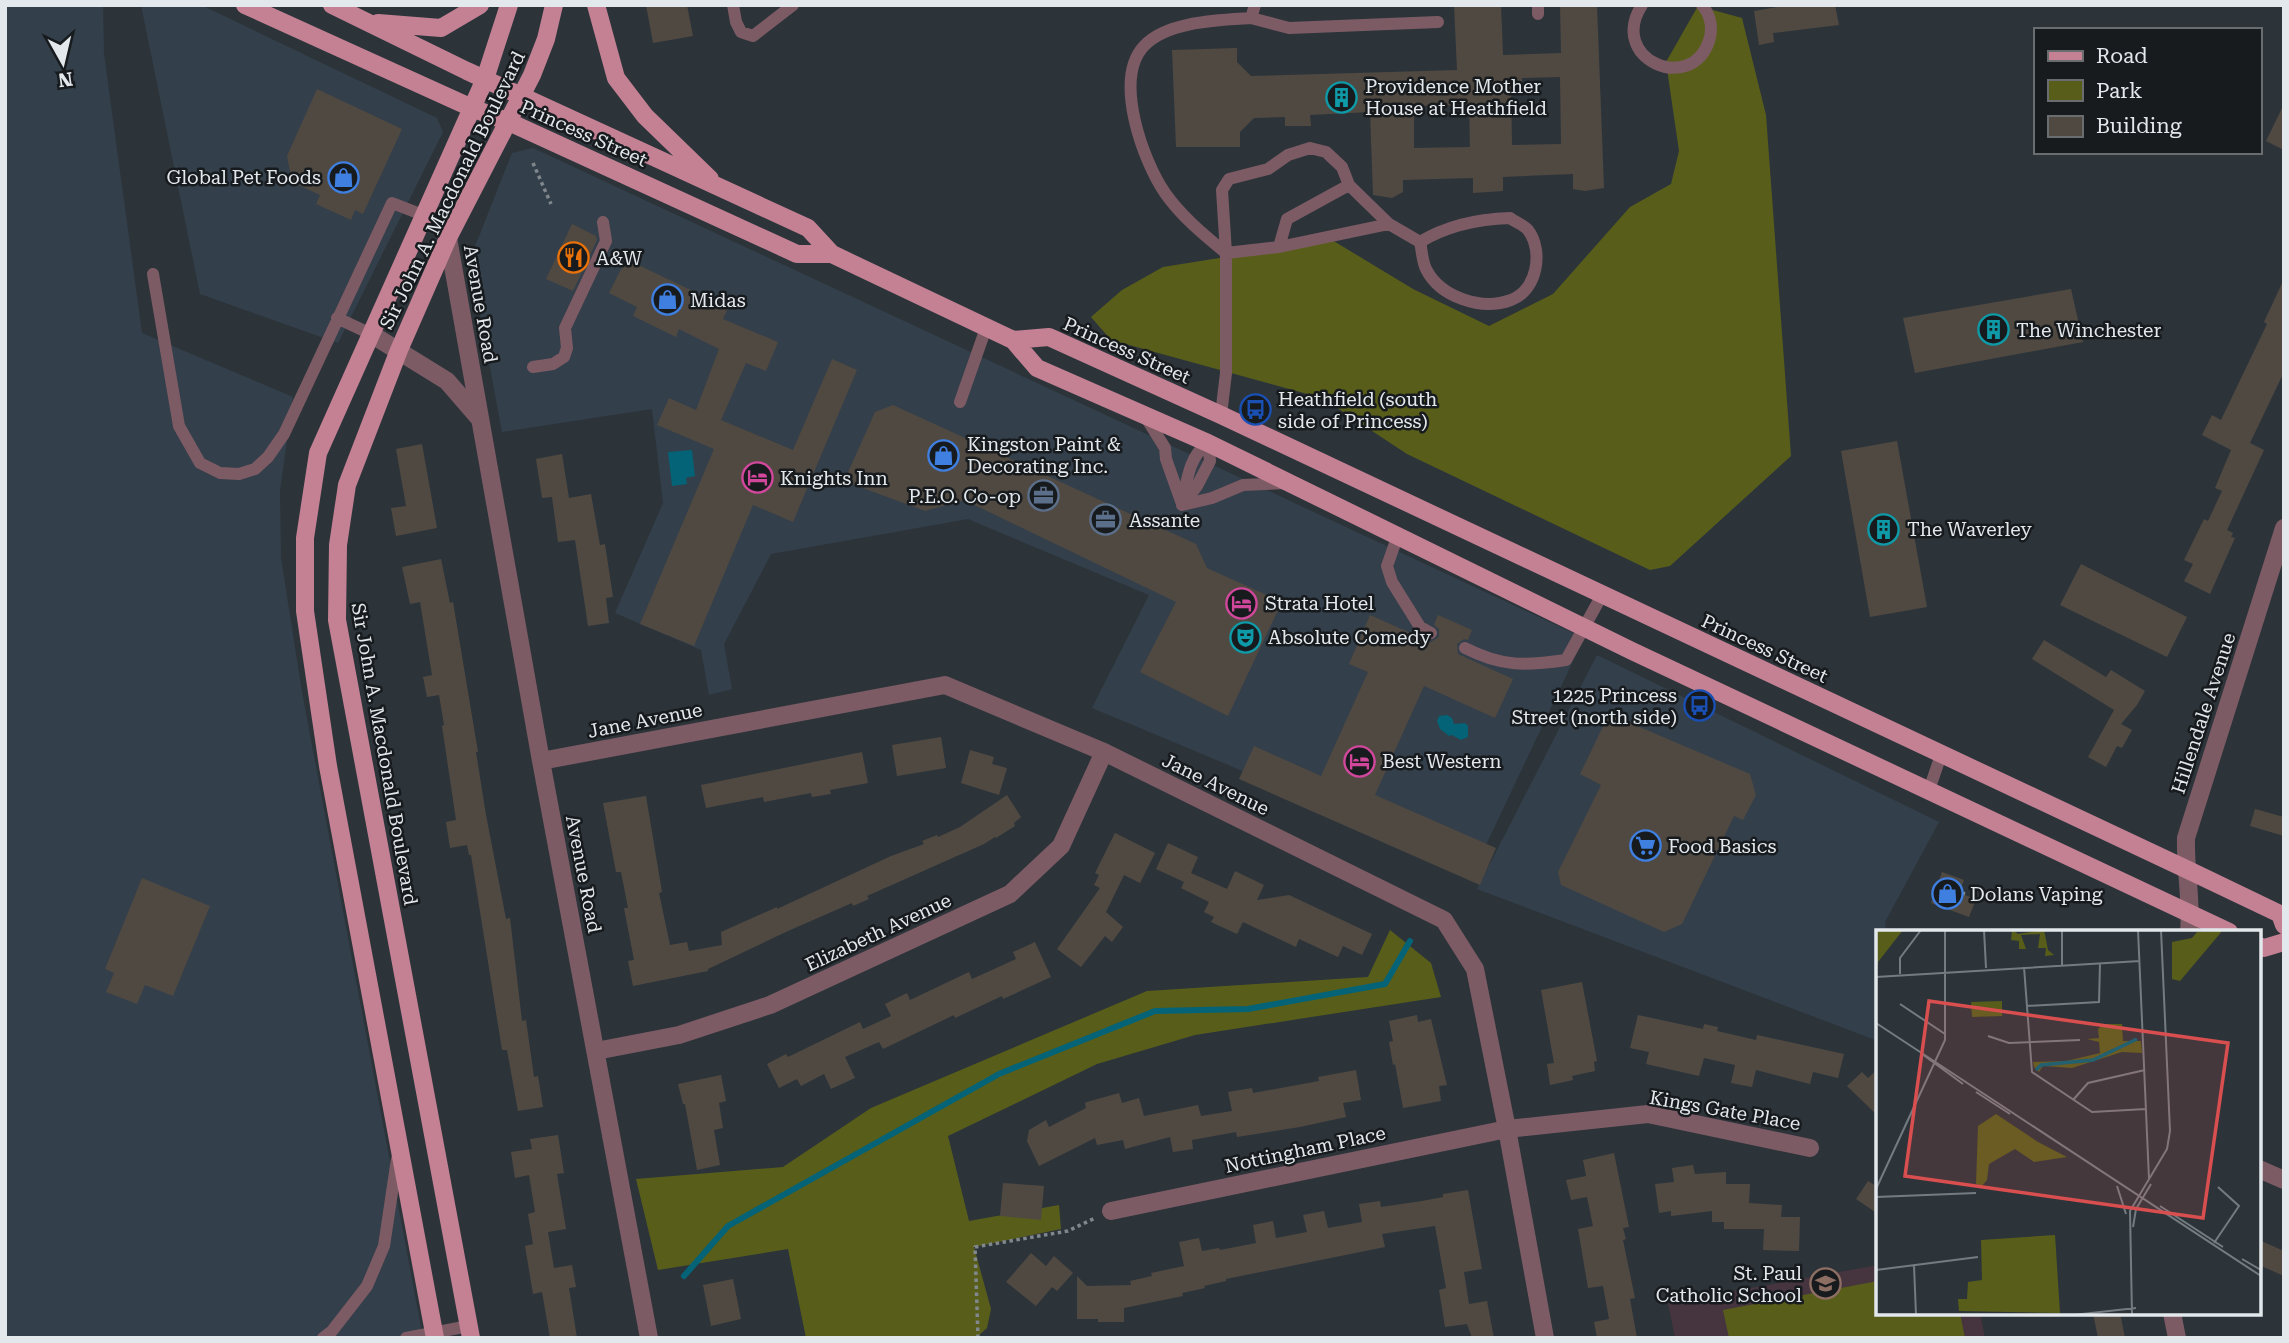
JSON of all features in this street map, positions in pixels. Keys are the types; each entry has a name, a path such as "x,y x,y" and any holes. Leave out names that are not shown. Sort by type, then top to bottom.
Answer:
{"main road":[{"name":"Princess Street","path":"245,5 797,254 832,254"},
{"name":"Princess Street","path":"332,5 485,79 808,228 832,254 1013,340 1037,368 1292,483 1585,627 1929,790 2190,923 2220,930"},
{"path":"366,22 441,28 480,5"},
{"name":"Sir John A. Macdonald Boulevard","path":"434,1336 328,766 305,611 305,538 318,453 485,79 509,5"},
{"name":"Sir John A. Macdonald Boulevard","path":"470,1332 337,620 338,545 347,485 399,350 448,238 522,95 546,39 554,5"},
{"path":"596,5 616,78 645,116 720,189"},
{"name":"Princess Street","path":"1013,340 1049,337 1221,415 2280,914 2284,925"},
{"path":"1208,443 1221,415"},
{"path":"2261,947 2284,942"}],"street":[{"name":"Avenue Road","path":"448,238 541,761 649,1338"},
{"path":"371,334 447,381 479,418"},
{"name":"Hillendale Avenue","path":"2190,923 2186,838 2284,528"},
{"name":"Jane Avenue","path":"541,761 945,685 1104,752 1444,920 1475,970 1545,1338"},
{"name":"Elizabeth Avenue","path":"596,1051 679,1035 770,1005 1010,894 1061,846 1104,752"},
{"name":"Kings Gate Place","path":"1507,1129 1648,1114 1810,1147"},
{"name":"Nottingham Place","path":"1111,1211 1507,1129"},
{"path":"2261,1170 2284,1180"},
{"path":"2172,1315 2177,1338"}],"lane":[{"path":"733,5 741,32 753,36 793,5"},
{"path":"1642,5 1635,18 1635,42 1641,53 1650,61 1661,67 1674,68 1687,65 1707,48 1711,22 1702,5"},
{"path":"1389,224 1279,247 1226,253 1198,230 1166,195 1149,167 1130,90 1133,65 1144,46 1167,31 1253,11 1289,28 1438,22"},
{"path":"1221,415 1226,373 1226,253 1222,190 1229,179 1268,169 1288,155 1310,148 1326,152 1342,167 1349,185 1389,224 1420,242"},
{"path":"1279,247 1287,219 1349,185"},
{"path":"153,274 179,426 200,463 220,473 239,474 255,469 268,457 284,434 392,203 423,215"},
{"path":"1510,218 1527,229 1535,246 1536,269 1531,285 1513,300 1486,304 1461,299 1437,286 1424,267 1420,242 1441,230 1484,219 1510,218"},
{"path":"533,367 553,363 564,357 565,328 606,241 603,222"},
{"path":"337,318 371,334"},
{"path":"960,402 986,328"},
{"path":"1144,415 1165,448 1166,459 1182,505"},
{"path":"1182,505 1190,465 1196,451 1208,443"},
{"path":"1182,505 1212,498 1243,485 1292,483"},
{"path":"1398,535 1387,566 1392,582 1420,628 1431,632"},
{"path":"1465,648 1484,658 1524,666 1566,660 1602,595"},
{"path":"1929,790 1941,755"},
{"path":"323,1338 332,1331 367,1286 384,1246 399,1148"},
{"path":"406,1338 470,1332"}],"path":[{"path":"533,163 551,204"},
{"path":"978,1338 975,1247 1068,1231 1111,1211"}],"shaded area":[{"path":"5,5 103,5 104,54 142,333 293,397 280,490 281,558 302,692 423,1338 5,1338"},
{"path":"141,5 201,5 437,118 443,132 338,343 200,294"},
{"path":"533,148 1584,638 1475,868 1092,708 1149,595 968,519 771,554 724,644 732,689 709,695 701,650 615,613 663,503 652,409 502,432 470,259 512,153"},
{"path":"1597,655 1939,822 1885,922 1886,930 1876,930 1876,1040 1477,889"},
{"name":"St. Paul Catholic School","path":"1876,1265 1876,1315 1980,1315 1985,1338 1675,1338 1668,1303"}],"green space":[{"path":"1698,6 1742,18 1766,115 1791,456 1670,566 1650,570 1407,454 1322,398 1111,340 1091,317 1122,290 1163,267 1332,240 1413,289 1489,326 1553,294 1630,207 1671,184 1679,151 1666,62"},
{"path":"1390,930 1431,963 1441,997 1195,1035 1097,1064 948,1136 969,1221 1059,1205 1061,1229 974,1247 991,1309 987,1328 976,1338 806,1338 788,1249 658,1270 636,1179 783,1167 871,1108 1147,991 1368,977"},
{"name":"St. Paul Catholic School","path":"1876,1281 1876,1315 1960,1315 1965,1338 1729,1338 1723,1310"}],"water":[{"path":"692,450 695,476 686,478 687,484 672,486 668,452"},
{"path":"1447,715 1452,718 1454,724 1465,723 1468,726 1468,737 1461,740 1440,729 1437,721 1439,716"}],"building":[{"path":"646,5 687,5 693,36 653,43"},
{"name":"Providence Mother House at Heathfield","path":"1454,5 1501,5 1503,55 1561,53 1560,5 1597,5 1604,188 1585,191 1573,189 1573,174 1503,177 1503,191 1473,193 1473,178 1403,180 1403,192 1392,198 1373,195 1370,112 1310,115 1311,126 1285,126 1285,117 1254,118 1240,132 1240,147 1176,147 1172,50 1237,48 1237,62 1251,76 1457,70","holes":["1560,77 1561,144 1512,145 1511,89 1522,89 1522,78","1469,105 1470,147 1414,148 1414,106"]},
{"path":"1788,5 1835,5 1839,25 1773,33 1774,42 1759,45 1754,11"},
{"path":"317,89 402,129 363,214 355,210 351,220 316,204 320,195 292,182 287,156"},
{"path":"2284,104 2284,150 2266,141"},
{"name":"A&W","path":"572,224 596,236 597,240 573,291 546,279"},
{"name":"Knights Inn","path":"626,259 728,308 723,319 778,342 766,371 746,363 721,420 793,450 832,359 857,370 793,522 753,505 694,646 640,624 714,449 657,425 669,398 696,410 719,349 679,329 676,337 633,316 637,307 609,293"},
{"path":"2284,279 2284,372 2250,443 2264,450 2227,530 2233,533 2231,537 2235,538 2210,594 2184,581 2193,564 2184,560 2204,519 2208,521 2222,491 2215,488 2231,450 2202,435 2212,415 2221,420 2267,324 2264,322"},
{"name":"The Winchester","path":"2071,289 2083,342 1915,373 1903,318"},
{"path":"893,405 1196,544 1207,568 1282,602 1228,716 1140,672 1176,602 964,500 925,511 844,481 875,412"},
{"name":"The Waverley","path":"1897,441 1927,607 1870,617 1841,451"},
{"path":"422,444 437,528 396,536 391,508 406,506 396,449"},
{"path":"562,454 569,498 591,494 600,545 605,544 613,597 606,598 609,623 588,626 575,540 558,542 552,497 542,498 536,459"},
{"path":"441,559 450,603 453,602 486,815 506,919 510,918 522,1021 526,1020 534,1077 538,1076 543,1107 518,1111 507,1050 502,1050 471,855 467,845 450,848 446,822 456,820 439,695 427,697 423,677 432,675 420,602 410,604 402,567"},
{"path":"2081,564 2187,617 2167,657 2060,605"},
{"name":"Best Western","path":"1370,615 1431,642 1439,637 1439,629 1434,625 1438,615 1472,630 1468,640 1464,639 1457,644 1458,654 1513,679 1495,718 1424,686 1375,795 1496,848 1480,885 1239,779 1254,746 1321,776 1368,672 1349,664"},
{"path":"2044,640 2106,677 2111,670 2145,691 2121,724 2132,730 2122,748 2117,746 2106,767 2088,757 2114,710 2032,659"},
{"name":"Food Basics","path":"1609,714 1750,774 1756,795 1743,820 1734,816 1682,924 1664,932 1561,885 1558,872 1601,785 1580,774"},
{"path":"941,737 946,768 897,776 892,745"},
{"path":"970,750 994,757 992,764 1007,768 999,795 961,783"},
{"path":"862,752 868,783 830,790 831,794 812,797 811,793 764,802 763,797 706,808 701,785"},
{"path":"1007,795 1021,817 1014,823 1015,826 996,838 867,896 869,899 853,906 852,903 788,931 708,971 633,986 628,961 634,960 624,908 628,908 621,872 616,872 603,803 646,796 662,892 659,893 670,945 687,942 689,951 722,945 721,932 891,856 924,844 922,841 960,827"},
{"path":"2255,809 2284,817 2284,836 2250,826"},
{"path":"1115,833 1155,853 1140,883 1124,875 1106,912 1123,927 1112,942 1105,936 1081,967 1057,949 1100,888 1094,885 1099,875 1095,873"},
{"path":"1168,843 1198,857 1191,873 1227,889 1235,871 1264,885 1257,900 1289,895 1372,934 1362,955 1343,946 1338,957 1299,939 1296,947 1243,922 1237,934 1211,922 1214,917 1204,912 1209,902 1181,888 1184,882 1156,869"},
{"name":"Dolans Vaping","path":"1942,872 1964,880 1959,893 1976,899 1969,917 1931,903"},
{"path":"142,878 210,906 173,996 145,985 137,1004 106,992 114,973 105,969"},
{"path":"1035,942 1051,977 955,1018 954,1015 883,1049 879,1042 845,1057 855,1078 831,1089 824,1074 801,1086 797,1079 779,1088 767,1064 786,1054 788,1057 860,1022 863,1029 891,1016 885,1004 907,993 910,1000 969,972 972,979 1016,959 1013,952"},
{"path":"1582,982 1597,1061 1594,1062 1595,1071 1550,1085 1547,1064 1554,1063 1541,990"},
{"path":"1417,1015 1418,1022 1431,1019 1447,1085 1439,1086 1441,1101 1403,1108 1389,1042 1393,1041 1389,1021"},
{"path":"1638,1015 1703,1029 1704,1024 1718,1027 1717,1031 1756,1040 1757,1035 1844,1054 1838,1078 1813,1072 1810,1084 1756,1070 1752,1087 1731,1083 1735,1065 1704,1058 1699,1076 1646,1064 1649,1052 1630,1048"},
{"path":"1356,1070 1361,1100 1343,1103 1346,1117 1300,1127 1237,1137 1236,1132 1192,1140 1193,1149 1173,1152 1170,1137 1125,1149 1123,1140 1097,1145 1095,1138 1039,1166 1027,1141 1029,1130 1046,1120 1049,1127 1086,1108 1087,1102 1119,1093 1122,1103 1139,1098 1144,1116 1198,1105 1201,1116 1232,1111 1228,1092 1252,1088 1253,1093 1319,1081 1318,1077"},
{"path":"1876,1071 1876,1114 1847,1086 1862,1072 1868,1078"},
{"path":"721,1075 726,1101 719,1103 723,1128 714,1130 720,1165 697,1170 685,1104 678,1084"},
{"path":"558,1135 564,1173 557,1174 566,1229 548,1232 554,1268 572,1265 576,1287 569,1288 577,1338 550,1338 542,1292 533,1294 525,1246 533,1244 528,1214 535,1212 529,1175 515,1178 511,1152 532,1149 530,1139"},
{"path":"1614,1153 1629,1227 1623,1228 1626,1239 1623,1240 1635,1298 1630,1299 1637,1338 1597,1338 1594,1322 1609,1319 1603,1286 1588,1288 1578,1229 1593,1226 1587,1197 1571,1200 1566,1180 1586,1176 1583,1160"},
{"path":"1693,1165 1695,1174 1726,1172 1726,1184 1750,1184 1749,1203 1782,1205 1781,1217 1800,1217 1799,1251 1763,1250 1764,1229 1724,1229 1724,1222 1712,1222 1712,1211 1671,1216 1671,1211 1659,1213 1655,1184 1674,1182 1672,1168"},
{"path":"1868,1181 1876,1186 1876,1213 1856,1199"},
{"path":"1003,1183 1044,1186 1041,1220 1000,1216"},
{"path":"1468,1190 1482,1269 1464,1272 1469,1304 1487,1301 1494,1338 1472,1338 1467,1324 1445,1327 1439,1290 1446,1288 1435,1226 1382,1234 1385,1247 1226,1279 1204,1286 1205,1288 1182,1293 1183,1296 1124,1308 1124,1322 1077,1319 1077,1276 1087,1286 1131,1285 1130,1281 1152,1276 1151,1273 1184,1266 1179,1242 1199,1238 1202,1251 1220,1250 1256,1243 1253,1225 1273,1221 1276,1238 1307,1232 1303,1215 1324,1211 1328,1228 1362,1222 1359,1204 1380,1201 1381,1207"},
{"path":"2261,1241 2284,1251 2284,1276 2261,1266"},
{"path":"1031,1253 1046,1266 1054,1256 1073,1273 1057,1291 1052,1287 1036,1306 1006,1282"},
{"path":"733,1279 741,1319 711,1326 703,1285"},
{"path":"2093,1315 2120,1315 2125,1338 2098,1338"}],"waterway":[{"path":"684,1276 728,1226 999,1074 1155,1011 1248,1009 1385,984 1410,941"}],"place":[{"name":"Providence Mother House at Heathfield","path":"1342,97"},
{"name":"Global Pet Foods","path":"344,177"},
{"name":"A&W","path":"573,258"},
{"name":"Midas","path":"667,300"},
{"name":"The Winchester","path":"1993,330"},
{"name":"Heathfield (south side of Princess)","path":"1255,410"},
{"name":"Kingston Paint & Decorating Inc.","path":"944,455"},
{"name":"Knights Inn","path":"757,478"},
{"name":"P.E.O. Co-op","path":"1044,496"},
{"name":"Assante","path":"1106,520"},
{"name":"The Waverley","path":"1884,529"},
{"name":"Strata Hotel","path":"1242,603"},
{"name":"Absolute Comedy","path":"1245,637"},
{"name":"1225 Princess Street (north side)","path":"1700,706"},
{"name":"Best Western","path":"1359,761"},
{"name":"Food Basics","path":"1645,846"},
{"name":"Dolans Vaping","path":"1947,894"},
{"name":"St. Paul Catholic School","path":"1825,1284"}]}
